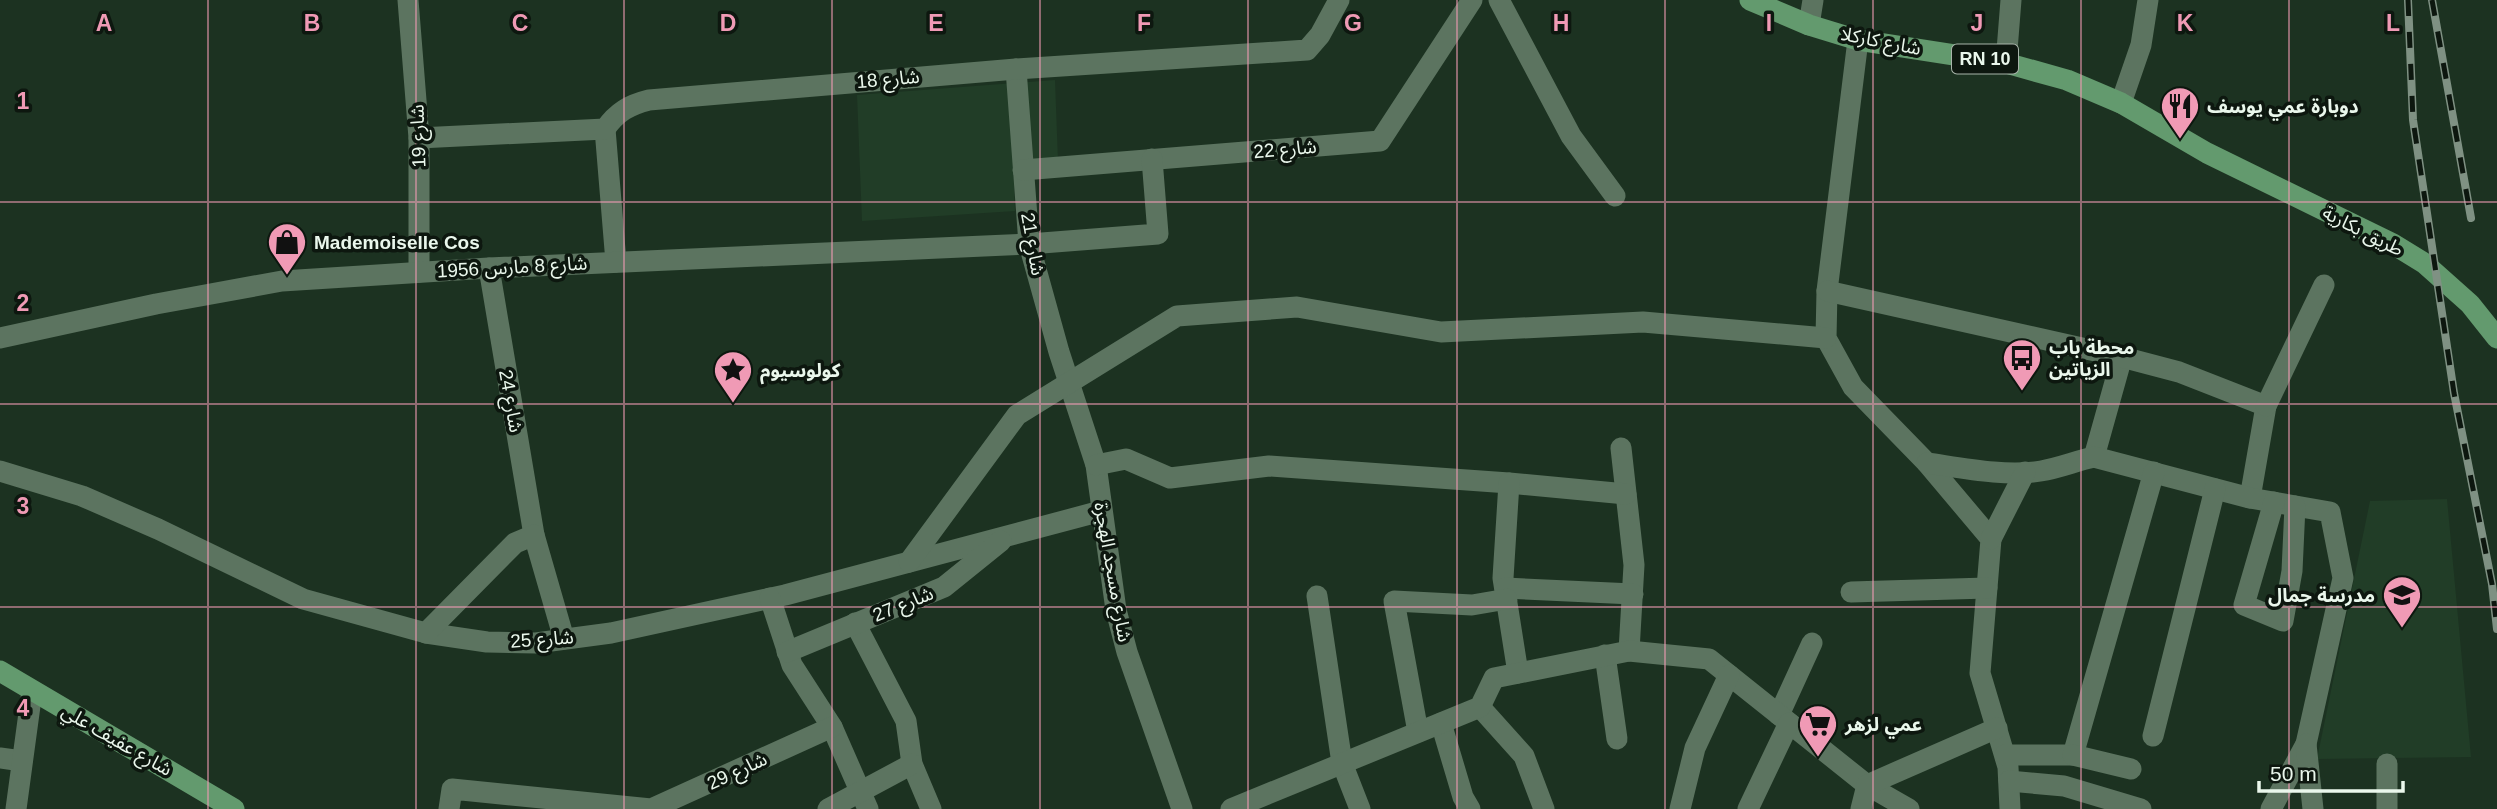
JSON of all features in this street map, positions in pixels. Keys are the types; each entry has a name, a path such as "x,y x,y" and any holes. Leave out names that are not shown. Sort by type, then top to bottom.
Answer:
{"main road":[{"name":"شارع كاركلا","path":"1751,0 1810,25 1858,40 2006,63 2067,79 2121,103 2207,153"},
{"name":"طريق بكارية","path":"2207,153 2393,244 2424,263 2470,304 2497,338"},
{"name":"شارع عفيف علي","path":"0,671 205,802 234,809"}],"street":[{"name":"شارع 19","path":"408,0 419,138 419,272"},
{"name":"شارع 18","path":"605,129 614,117 630,105 649,100 1016,69 1307,50 1320,36 1339,0"},
{"name":"شارع 22","path":"1023,170 1380,141 1472,0"},
{"path":"1499,0 1571,136 1615,197"},
{"path":"1810,25 1813,0"},
{"path":"2006,63 2011,0"},
{"path":"2121,103 2141,45 2148,0"},
{"path":"1858,40 1827,291 1826,338 1853,387 1927,463 1991,539"},
{"name":"شارع 21","path":"1016,69 1029,244 1059,352 1080,413"},
{"path":"419,138 605,129 616,261"},
{"name":"شارع 8 مارس 1956","path":"0,338 156,304 282,281 616,261 1029,244 1157,234 1152,159"},
{"name":"شارع 24","path":"489,268 534,535 564,639"},
{"path":"2250,498 2266,406 2324,285"},
{"path":"1827,291 2122,357 2179,372 2266,406"},
{"path":"909,562 1017,415 1177,316 1297,307 1441,332 1643,322 1826,338"},
{"path":"2094,457 2122,357"},
{"name":"شارع مسجد الهجرة","path":"1080,413 1096,465 1115,610 1182,809"},
{"path":"1621,448 1634,565 1629,651"},
{"path":"1927,463 1978,470 2025,472 2041,471 2094,457 2250,498 2330,512 2343,578 2306,744 2271,809"},
{"path":"1096,465 1126,459 1170,478 1269,466 1626,494"},
{"name":"شارع 25","path":"0,471 82,496 158,529 303,599 426,633 487,642 536,643 611,633 770,598 1101,511"},
{"path":"2010,809 2004,755 1980,673 1991,539 2025,472"},
{"path":"2073,755 2154,472"},
{"path":"1509,483 1503,578 1518,673"},
{"path":"2153,736 2215,489"},
{"path":"2274,502 2244,605 2283,621 2292,571 2295,506"},
{"path":"426,633 515,543 534,535"},
{"name":"شارع 27","path":"787,652 944,587 1006,536"},
{"path":"1851,592 1987,588"},
{"path":"1418,732 1394,601 1472,605 1506,593 1633,594"},
{"path":"1317,596 1342,764 1360,809"},
{"path":"770,598 792,665 832,727 864,800"},
{"path":"855,623 906,721 912,764 931,809"},
{"path":"1748,809 1812,643"},
{"path":"1231,809 1480,707 1494,678 1629,651 1709,659 1867,785 1909,809"},
{"path":"1605,656 1617,739"},
{"path":"1680,809 1695,748 1729,676"},
{"path":"16,809 33,691"},
{"path":"1480,707 1524,756 1544,809"},
{"path":"1441,723 1463,797 1470,809"},
{"name":"شارع 29","path":"449,809 452,789 493,801 650,809 832,727"},
{"path":"1867,785 1997,728"},
{"path":"2306,744 2313,809"},
{"path":"2004,755 2073,755 2131,769"},
{"path":"0,758 22,761"},
{"path":"828,809 864,800 912,764"},
{"path":"2386,764 2387,809"},
{"path":"2009,781 2064,786 2141,809"},
{"path":"1861,809 1867,785"}],"shaded area":[{"path":"1055,80 1058,161 1013,160 1015,211 862,221 857,95"},
{"name":"مدرسة جمال","path":"2447,499 2471,757 2317,759 2370,501"}],"railway":[{"path":"2408,0 2413,120 2454,393 2492,584 2497,629"},
{"path":"2432,0 2471,218"}],"place":[{"name":"دوبارة عمي يوسف","path":"2180,140"},
{"name":"Mademoiselle Cos","path":"287,276"},
{"name":"محطة باب الزياتين","path":"2022,392"},
{"name":"كولوسيوم","path":"733,404"},
{"name":"مدرسة جمال","path":"2402,629"},
{"name":"عمي لزهر","path":"1818,758"}]}
